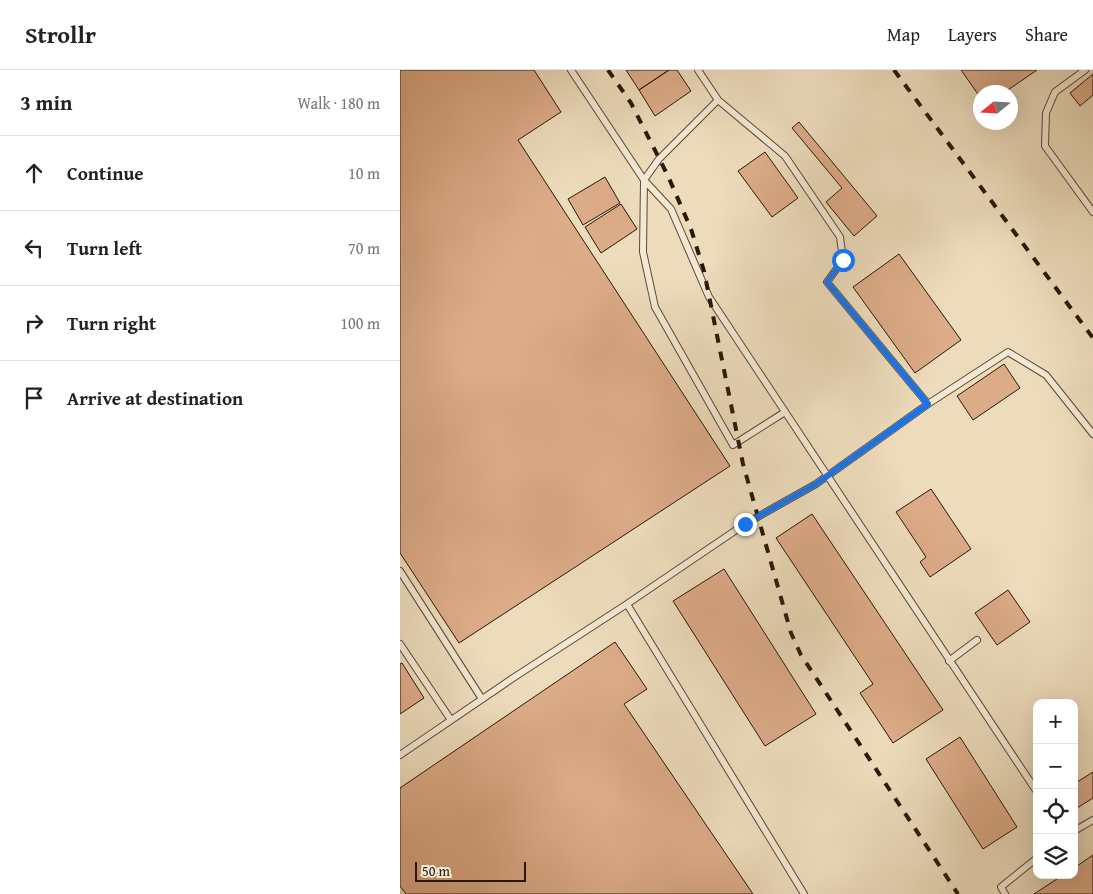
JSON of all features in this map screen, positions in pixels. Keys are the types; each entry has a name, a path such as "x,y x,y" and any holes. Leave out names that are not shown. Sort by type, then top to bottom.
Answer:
{"lane":[{"path":"571,70 644,180 671,209 709,297 1035,789"},
{"path":"698,70 718,100 785,156 840,237 843,260 827,282 928,404"},
{"path":"1085,70 1055,92 1046,113 1045,146 1093,212"},
{"path":"718,100 659,159 644,180 643,252 655,307 733,445 785,412"},
{"path":"400,755 745,524 816,484 928,404 1008,352 1046,375 1093,434"},
{"path":"400,571 482,699"},
{"path":"627,604 804,894"},
{"path":"949,661 977,640"},
{"path":"400,644 451,720"},
{"path":"1078,829 1093,820"},
{"path":"1005,894 1001,887 1033,861"}],"building":[{"path":"400,70 534,70 561,112 518,140 730,466 459,643 400,553"},
{"path":"626,70 669,70 639,90"},
{"path":"669,70 677,70 691,91 655,116 639,90"},
{"path":"961,70 1037,70 1015,85 973,85 973,87"},
{"path":"1093,74 1093,95 1080,106 1070,93"},
{"path":"799,122 877,216 854,236 826,202 842,188 792,128"},
{"path":"765,152 798,198 772,217 738,171"},
{"path":"605,177 620,203 583,225 568,199"},
{"path":"621,204 637,229 601,253 585,227"},
{"path":"899,254 961,340 915,373 853,287"},
{"path":"1004,364 1020,388 973,420 957,396"},
{"path":"931,489 971,549 930,577 920,562 926,557 896,512"},
{"path":"812,514 943,710 893,743 860,693 873,684 776,538"},
{"path":"724,569 816,714 765,746 673,601"},
{"path":"1008,590 1030,622 997,645 975,613"},
{"path":"615,642 647,689 624,704 753,894 406,894 400,886 400,788"},
{"path":"402,663 424,698 400,714 400,664"},
{"path":"960,737 1017,827 983,849 926,759"},
{"path":"1093,772 1093,798 1078,807 1078,789 1078,781"},
{"path":"1093,855 1093,894 1034,894 1057,879 1078,879 1078,865"}],"railway":[{"path":"608,70 631,103 668,176 691,229 704,271 743,464 791,633 801,655 958,894"},
{"path":"894,70 1093,338"}],"route":[{"path":"745,524 816,484 928,404 827,282 843,260"}]}
